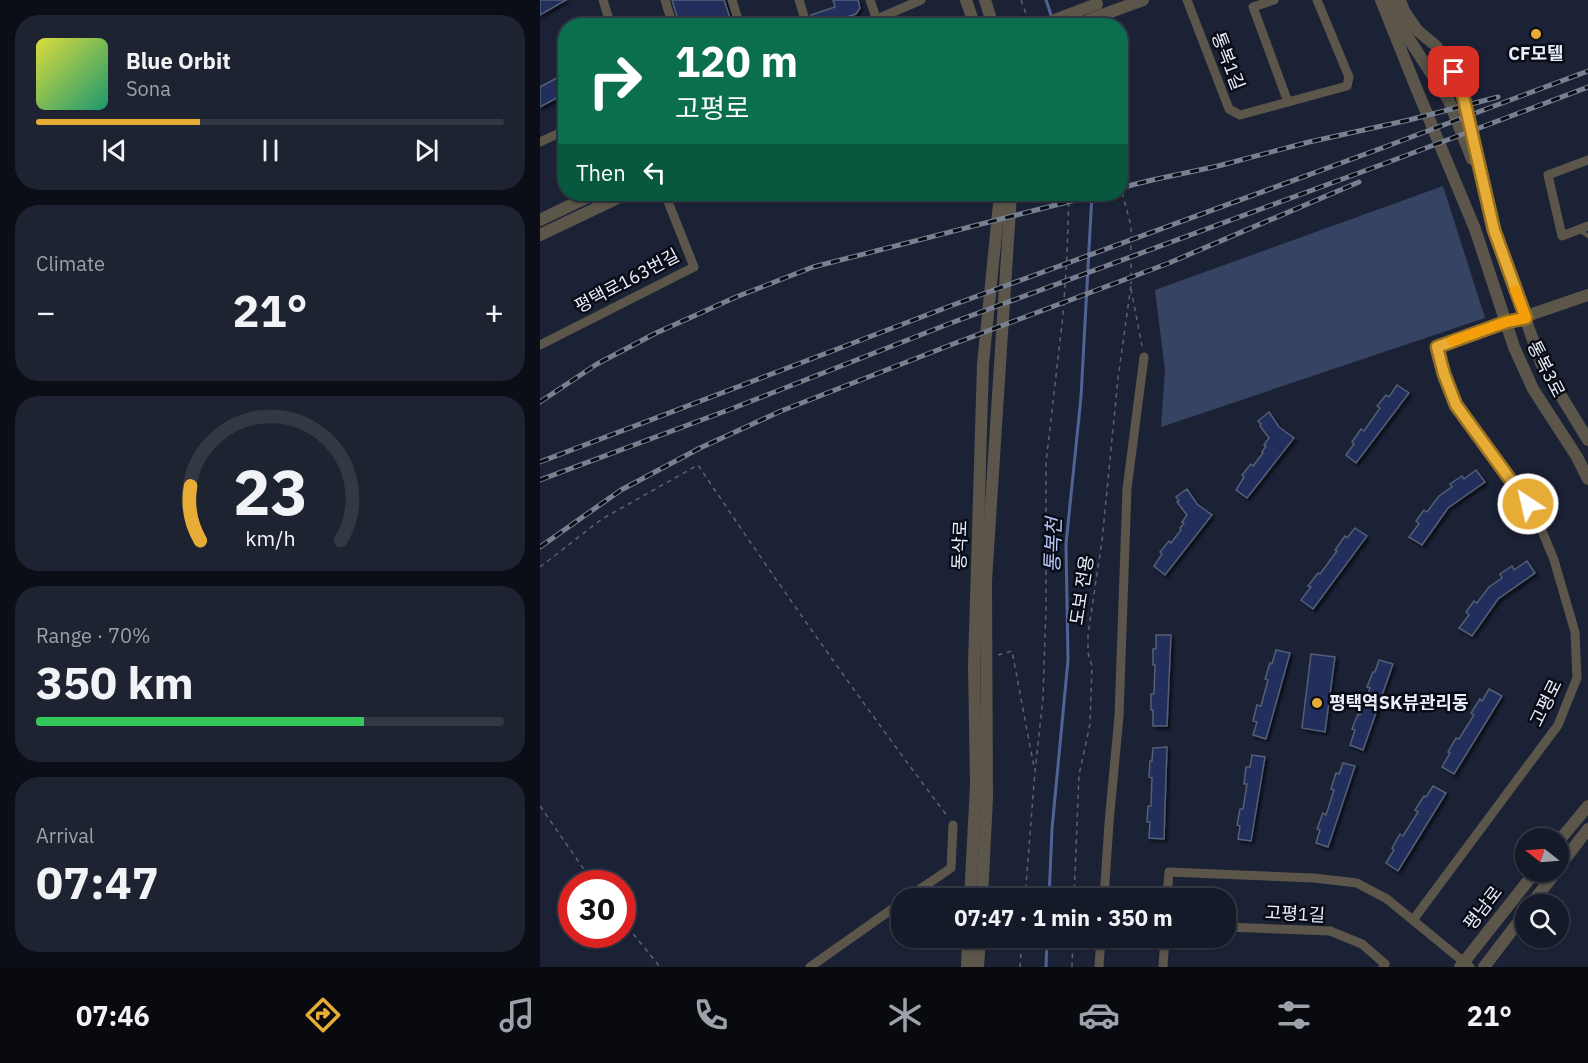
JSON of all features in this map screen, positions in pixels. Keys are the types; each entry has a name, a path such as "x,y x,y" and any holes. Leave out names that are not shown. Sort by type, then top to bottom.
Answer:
{"street":[{"path":"603,0 609,18"},
{"path":"665,0 671,18"},
{"path":"732,0 738,18"},
{"path":"799,0 805,18"},
{"path":"870,0 877,18"},
{"path":"886,18 921,0"},
{"path":"966,0 972,18"},
{"path":"985,0 991,18"},
{"path":"1063,18 1101,6 1143,0"},
{"name":"통복1길","path":"1187,0 1229,109 1240,115 1347,86 1349,77 1317,0"},
{"path":"1274,0 1252,4 1288,102"},
{"name":"통복3로","path":"1381,0 1475,229 1514,347 1533,389 1577,457 1588,480"},
{"path":"1391,0 1407,36 1449,100 1484,188"},
{"name":"통복3로","path":"1400,0 1404,11 1417,30 1436,46 1454,72 1462,91 1494,230 1541,363 1588,440"},
{"path":"1084,18 1101,6"},
{"path":"540,142 558,134"},
{"path":"1583,228 1562,236 1548,175 1588,160"},
{"path":"553,229 541,218 579,201"},
{"path":"540,235 611,201"},
{"name":"평택로163번길","path":"540,345 693,267 668,201"},
{"name":"동삭로","path":"971,888 976,784 974,665 983,364 999,201"},
{"name":"동삭로","path":"982,888 987,798 986,581 1011,201"},
{"path":"1506,322 1526,318 1588,295"},
{"name":"고평로","path":"1413,920 1558,725 1577,678 1575,632 1554,560 1536,516 1456,405 1437,347 1506,322"},
{"path":"1105,888 1119,716 1127,489 1144,357"},
{"path":"1569,829 1588,806"},
{"path":"922,888 951,868 953,825"},
{"name":"평남로","path":"1569,854 1588,829"},
{"path":"1168,888 1169,872 1314,878 1357,883 1387,899 1465,965"},
{"name":"평남로","path":"1465,965 1527,882"},
{"name":"평남로","path":"1539,894 1548,882"},
{"path":"810,967 891,910"},
{"name":"평남로","path":"1484,967 1515,926"},
{"name":"고평1길","path":"1236,927 1330,931 1362,944 1385,964 1383,967"},
{"path":"967,967 968,948"},
{"path":"978,967 979,948"},
{"path":"1099,967 1100,948"},
{"path":"1163,967 1164,948"}],"lane":[{"path":"1583,228 1588,236"}],"path":[{"path":"1021,0 1027,18"},
{"path":"1026,888 1043,698 1046,606 1046,463 1063,315 1069,201"},
{"path":"1124,201 1131,226 1131,285 1144,357"},
{"name":"도보 전용","path":"1074,888 1079,776 1090,724 1092,666 1088,653 1088,634 1102,541 1118,378 1131,285"},
{"path":"540,567 602,519 698,465 769,571 953,825"},
{"path":"997,662 998,654 1011,651 1035,771"},
{"path":"540,806 584,870"},
{"path":"636,937 660,967"},
{"path":"1020,967 1021,948"},
{"path":"1072,967 1073,948"}],"shaded area":[{"path":"1443,186 1485,318 1161,427 1165,370 1155,290"}],"building":[{"path":"540,0 566,0 540,15"},
{"path":"672,0 724,0 730,18 678,18"},
{"path":"833,0 858,0 860,8 856,14 844,18 812,18 811,15 835,7"},
{"path":"558,77 558,97 540,107 540,87"},
{"path":"1397,385 1409,393 1356,463 1346,455 1354,444 1352,442 1361,429 1364,431 1380,408 1377,406 1386,395 1389,397"},
{"path":"1269,412 1279,427 1294,438 1247,498 1236,490 1244,477 1242,475 1251,464 1253,466 1266,446 1264,445 1269,438 1258,421"},
{"path":"1476,470 1485,482 1448,508 1422,545 1409,537 1419,524 1416,521 1424,510 1427,512 1439,496 1452,487 1450,484 1462,476 1464,479"},
{"path":"1187,489 1197,504 1212,515 1165,575 1154,566 1162,554 1160,552 1169,541 1171,543 1184,523 1182,522 1187,515 1176,497"},
{"path":"1355,528 1367,536 1313,609 1301,600 1311,587 1308,586 1318,573 1320,574 1345,536 1347,538"},
{"path":"1527,561 1535,573 1498,599 1472,636 1459,628 1469,615 1466,612 1474,601 1477,603 1489,587 1502,578 1500,574 1512,566 1514,570"},
{"path":"1156,635 1171,635 1167,726 1153,726 1153,710 1151,710 1155,665 1153,665 1153,649 1156,649"},
{"path":"1276,650 1290,653 1266,739 1253,735 1257,722 1253,721 1257,705 1261,706 1268,680 1265,679"},
{"name":"평택역SK뷰관리동","path":"1311,654 1335,657 1325,732 1302,728"},
{"path":"1379,660 1393,664 1363,750 1350,745 1355,730 1352,729 1358,714 1360,715 1370,688 1367,687"},
{"path":"1489,689 1502,696 1454,774 1442,767 1450,753 1448,752 1456,738 1459,739 1474,715 1471,713"},
{"path":"1167,747 1164,839 1149,838 1150,822 1147,822 1148,806 1151,806 1152,778 1149,777 1150,761 1152,761 1153,748"},
{"path":"1252,755 1265,757 1251,841 1238,839 1240,826 1237,825 1240,809 1243,809 1247,784 1244,784 1246,767 1250,767"},
{"path":"1343,763 1355,766 1328,847 1316,843 1320,830 1317,829 1323,813 1326,815 1334,790 1331,789 1336,773 1339,774"},
{"path":"1433,786 1446,793 1398,871 1386,863 1394,850 1392,848 1400,834 1403,836 1418,812 1415,810"}],"waterway":[{"name":"통복천","path":"1046,0 1052,18"},
{"name":"통복천","path":"1049,888 1052,829 1068,660 1066,544 1081,397 1092,201"},
{"name":"통복천","path":"1046,967 1047,948"}],"railway":[{"path":"540,462 953,305 1588,71"},
{"path":"540,480 731,409 951,323 1588,87"},
{"path":"1128,186 1498,97"},
{"path":"540,547 621,490 700,448 781,411 1169,263 1359,182"},
{"path":"540,402 597,364 656,333 736,297 813,267 1072,201"}],"slow traffic":[{"path":"1452,341 1506,322 1526,318 1515,290"}],"place":[{"name":"CF모텔","path":"1536,34"},
{"name":"평택역SK뷰관리동","path":"1317,703"}],"route":[{"path":"1454,72 1462,91 1494,230 1526,318 1506,322 1437,347 1456,405 1528,504"}]}
